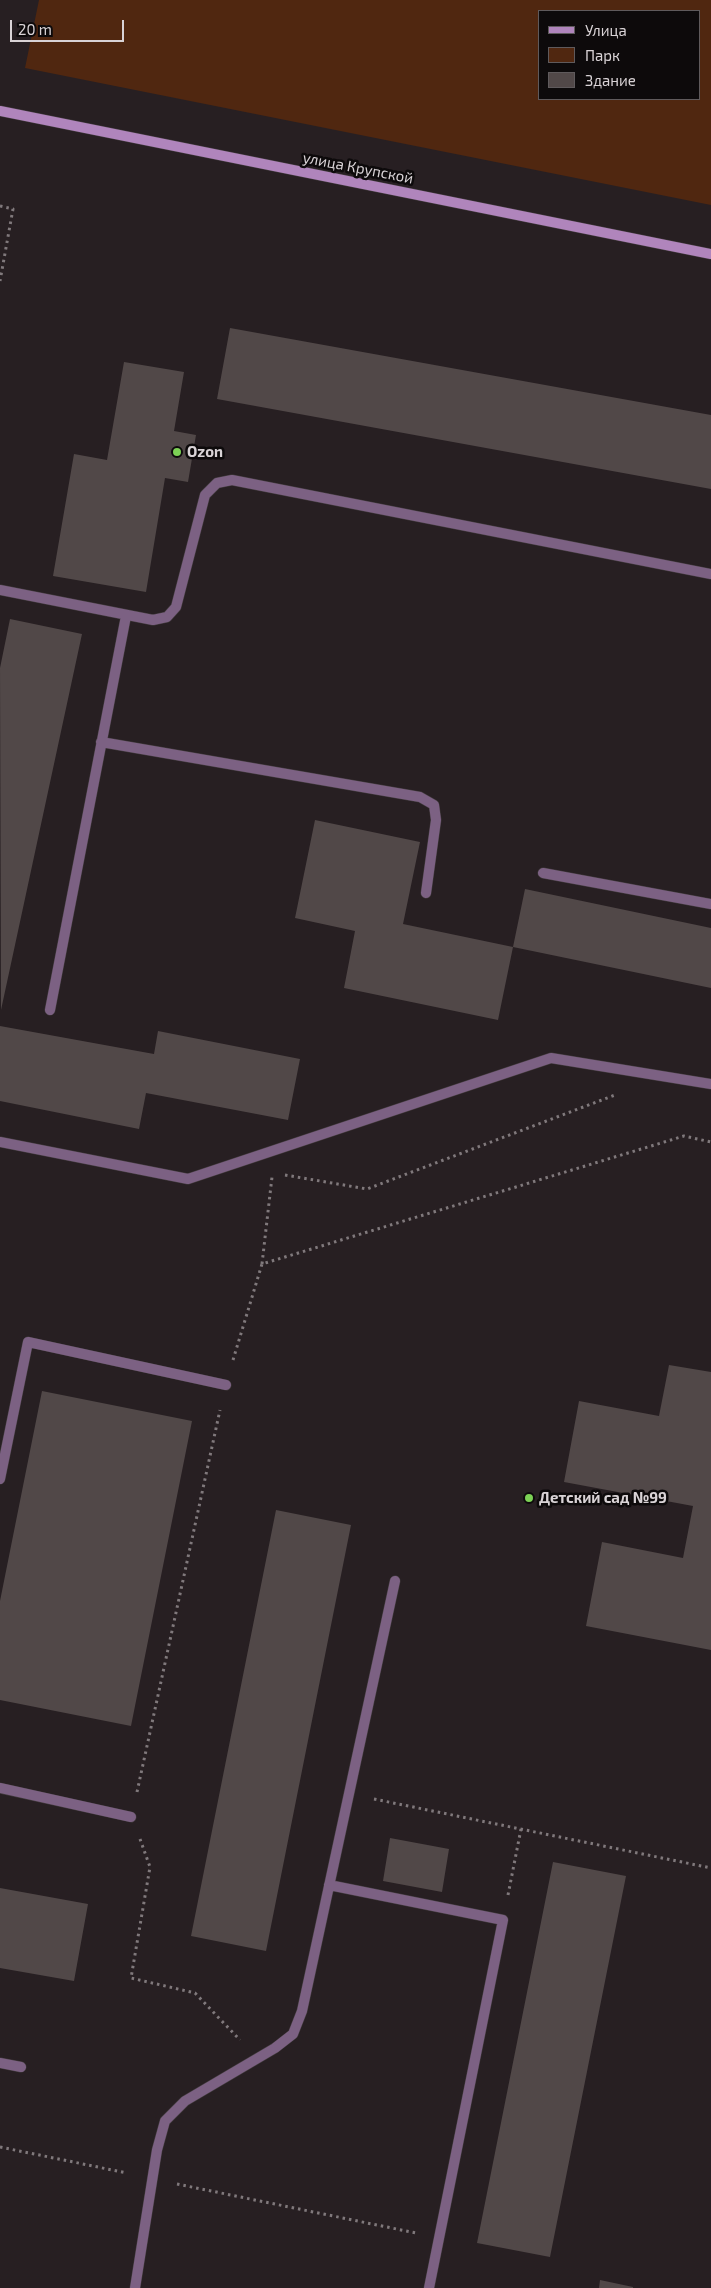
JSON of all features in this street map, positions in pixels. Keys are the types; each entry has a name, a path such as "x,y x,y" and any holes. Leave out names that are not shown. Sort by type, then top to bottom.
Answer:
{"main road":[{"name":"улица Крупской","path":"0,110 711,254"}],"lane":[{"path":"0,590 126,616 153,620 167,617 176,607 205,495 217,483 232,480 711,574"},
{"path":"50,1010 126,616"},
{"path":"101,742 420,797 434,805 436,820 426,893"},
{"path":"543,872 711,904"},
{"path":"0,1142 188,1179 551,1058 711,1084"},
{"path":"0,1479 28,1342 226,1385"},
{"path":"135,2288 157,2150 165,2121 185,2101 258,2058 293,2034 302,2011 395,1581"},
{"path":"0,1788 131,1816"},
{"path":"329,1885 503,1920 429,2288"},
{"path":"0,2063 21,2067"}],"path":[{"path":"0,206 13,209 0,281"},
{"path":"282,1174 367,1189 616,1095"},
{"path":"262,1264 684,1136 711,1142"},
{"path":"258,2058 195,1993 131,1978 150,1867 131,1816 226,1385 262,1264 273,1172"},
{"path":"349,1794 711,1868"},
{"path":"503,1920 521,1829"},
{"path":"0,2147 439,2238"}],"green space":[{"path":"39,0 711,0 711,205 25,68"}],"building":[{"path":"230,328 711,415 711,489 217,399"},
{"path":"124,362 184,372 174,431 196,435 188,482 165,478 146,592 53,576 74,454 107,460"},
{"path":"10,619 82,634 1,1010 0,668"},
{"path":"315,820 420,842 403,924 513,947 498,1020 344,988 355,931 295,918"},
{"path":"525,889 711,928 711,988 513,947"},
{"path":"0,1026 154,1054 158,1031 300,1059 288,1120 146,1093 139,1129 0,1101"},
{"path":"669,1365 711,1372 711,1650 586,1626 602,1542 683,1558 693,1506 564,1482 579,1401 659,1416"},
{"path":"42,1391 192,1421 131,1726 0,1700 0,1601"},
{"path":"276,1510 351,1525 266,1951 191,1936"},
{"path":"390,1838 449,1849 442,1892 383,1881"},
{"path":"553,1862 626,1876 550,2257 477,2243"},
{"path":"0,1888 88,1904 74,1981 0,1968"},
{"path":"600,2280 633,2287 633,2288 599,2288"}],"place":[{"name":"Ozon","path":"177,452"},
{"name":"Детский сад №99","path":"529,1498"}]}
